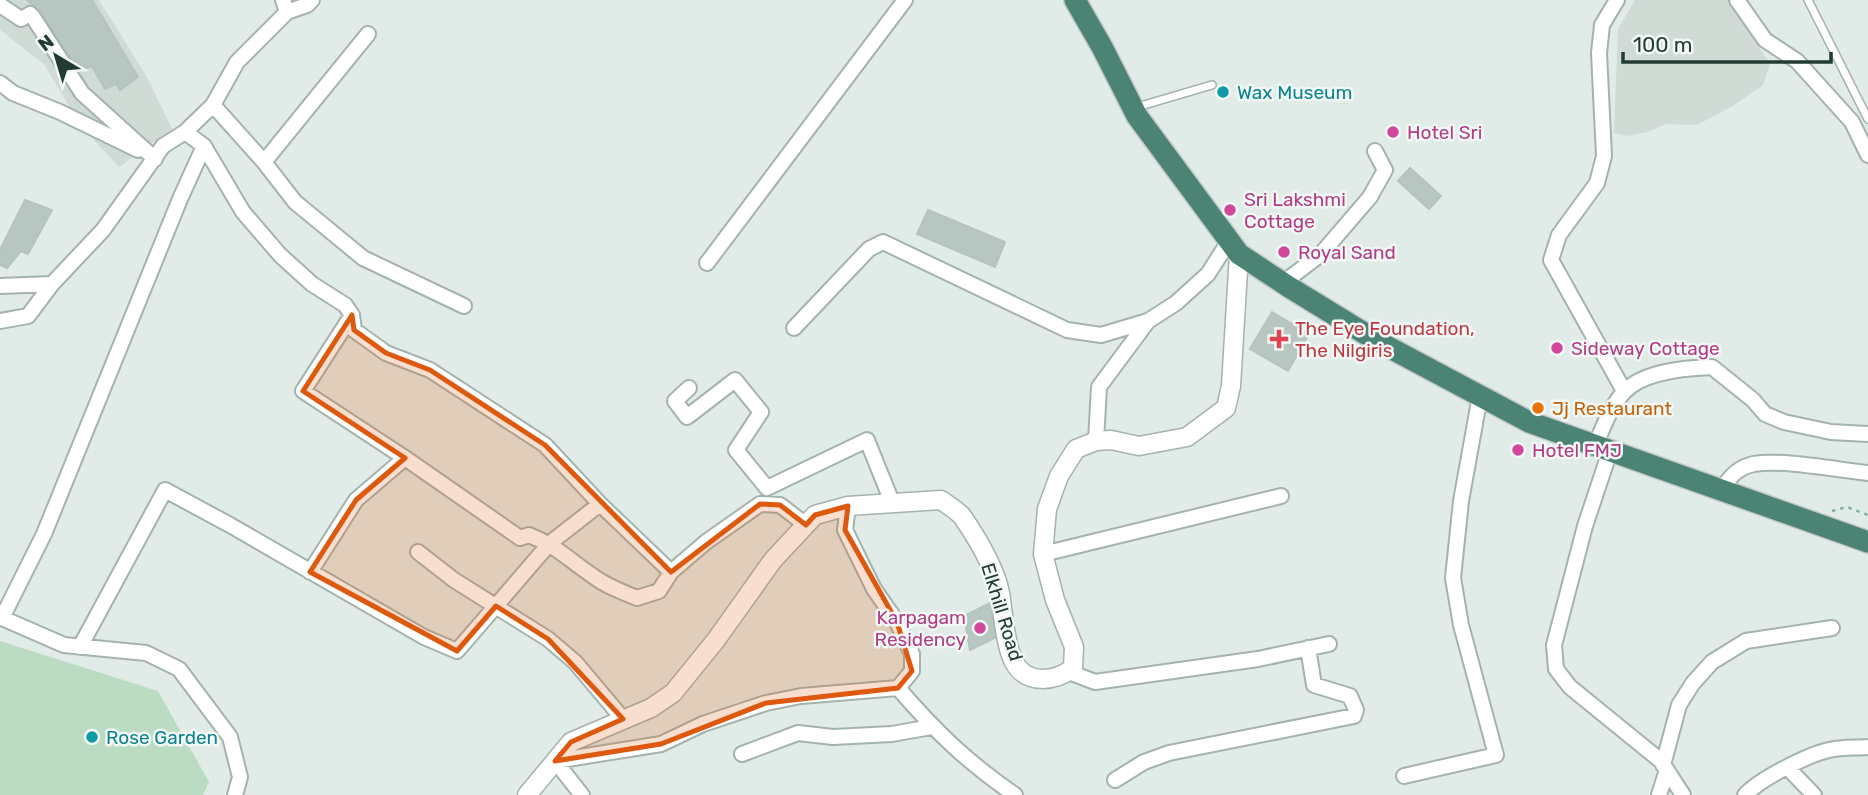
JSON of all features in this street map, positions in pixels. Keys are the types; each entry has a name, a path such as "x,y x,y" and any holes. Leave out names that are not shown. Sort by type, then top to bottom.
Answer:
{"highway":[{"path":"1075,0 1133,108 1234,247 1283,284 1377,341 1529,422 1868,542"}],"street":[{"path":"0,321 28,316 52,284 103,230 163,146 185,132 213,105 237,62 285,6 307,5 312,0"},
{"path":"707,263 905,0"},
{"path":"1617,0 1602,24 1599,53 1604,156 1597,183 1559,235 1551,260 1625,391"},
{"path":"1737,0 1765,40 1797,61 1852,122 1868,155"},
{"path":"0,5 21,19 28,7 82,93 155,159"},
{"path":"264,162 368,34"},
{"path":"0,83 13,93 60,112 155,159"},
{"path":"213,105 264,162 295,202 363,258 464,306"},
{"path":"185,132 204,146 243,212 280,255 312,284 345,305 352,315 354,331 386,353 430,370 545,445 671,572"},
{"path":"204,146 44,534 1,618 64,645 146,653 179,669 230,737 240,777 235,795"},
{"path":"1283,284 1321,254 1370,197 1385,170 1375,151"},
{"path":"794,328 869,249 883,242 1067,330 1101,335 1148,321 1176,303 1234,247"},
{"path":"1234,247 1231,386 1226,408 1187,437 1139,446 1111,440 1096,441 1076,449 1059,476 1047,509 1044,554 1055,600 1074,647 1073,668 1069,672 1095,682 1258,659 1329,644"},
{"path":"0,286 52,284"},
{"path":"352,315 303,391 520,538 529,535 550,543 595,578 637,598 659,591 671,572 706,542 760,504 780,505 806,525"},
{"path":"1096,441 1099,387 1148,321"},
{"path":"1683,795 1665,768 1570,687 1556,670 1554,645 1612,410 1625,391 1640,382 1676,369 1712,368 1753,400 1765,414 1774,418 1831,432 1868,434"},
{"path":"688,388 675,401 687,416 735,380 761,412 736,450 767,488 867,440 892,502"},
{"path":"1404,776 1496,755 1461,625 1453,578 1461,501 1480,396"},
{"path":"310,572 356,500 405,458"},
{"path":"1721,491 1730,475 1753,464 1783,464 1868,473"},
{"path":"80,647 165,490 424,637 457,651 550,543 600,503"},
{"path":"1044,554 1281,496"},
{"name":"Elkhill Road","path":"527,795 571,742 651,708 673,693 716,640 773,560 815,515 848,506 941,499 960,514 987,559 999,590 1014,662 1028,677 1042,680 1063,677 1069,672"},
{"path":"582,795 555,761 661,744 703,724 765,703 801,696 898,688 912,671 912,654 897,622 874,589 845,530 848,506"},
{"path":"418,552 454,580 557,646 575,662 623,719"},
{"path":"1659,795 1679,705 1693,683 1712,662 1746,641 1832,628"},
{"path":"1115,780 1144,762 1170,753 1354,716 1356,709 1350,696 1314,685 1308,648"},
{"path":"898,688 932,727 976,769 1015,795"},
{"path":"742,754 798,733 833,737 892,734 932,727"},
{"path":"1745,795 1752,787 1787,767 1828,750 1868,747"},
{"path":"1787,767 1814,795"}],"lane":[{"path":"1808,0 1868,119"},
{"path":"1133,108 1212,85"}],"path":[{"path":"1828,526 1828,512 1847,506 1868,515"}],"highlighted area":[{"path":"352,315 354,330 386,353 430,370 545,445 671,572 760,504 780,505 806,525 815,515 848,506 845,530 897,622 912,671 898,688 766,703 661,744 555,761 571,742 623,719 548,639 496,606 457,651 310,572 356,500 405,458 303,391"}],"shaded area":[{"path":"0,0 99,0 147,77 172,129 119,167 81,126 44,64 0,30"},
{"path":"1635,0 1728,0 1770,64 1763,85 1731,107 1697,125 1666,124 1627,136 1614,133 1618,29"}],"green space":[{"name":"Rose Garden","path":"0,641 158,691 209,782 203,795 0,795"}],"building":[{"path":"27,0 92,0 138,77 120,90 116,84 105,89 92,66 83,70 78,61 74,63 41,12"},
{"path":"1410,168 1441,196 1429,209 1398,181"},
{"path":"25,200 52,210 28,254 21,251 7,268 0,265 0,250"},
{"path":"928,210 1005,242 995,267 917,234"},
{"path":"1272,312 1309,334 1288,371 1250,349"},
{"name":"Karpagam Residency","path":"990,603 995,638 970,650 964,616"}],"place":[{"name":"Wax Museum","path":"1223,92"},
{"name":"Hotel Sri","path":"1393,132"},
{"name":"Sri Lakshmi Cottage","path":"1230,210"},
{"name":"Royal Sand","path":"1284,252"},
{"name":"The Eye Foundation, The Nilgiris","path":"1279,339"},
{"name":"Sideway Cottage","path":"1557,348"},
{"name":"Jj Restaurant","path":"1538,408"},
{"name":"Hotel FMJ","path":"1518,450"},
{"name":"Karpagam Residency","path":"980,628"},
{"name":"Rose Garden","path":"92,737"}]}
